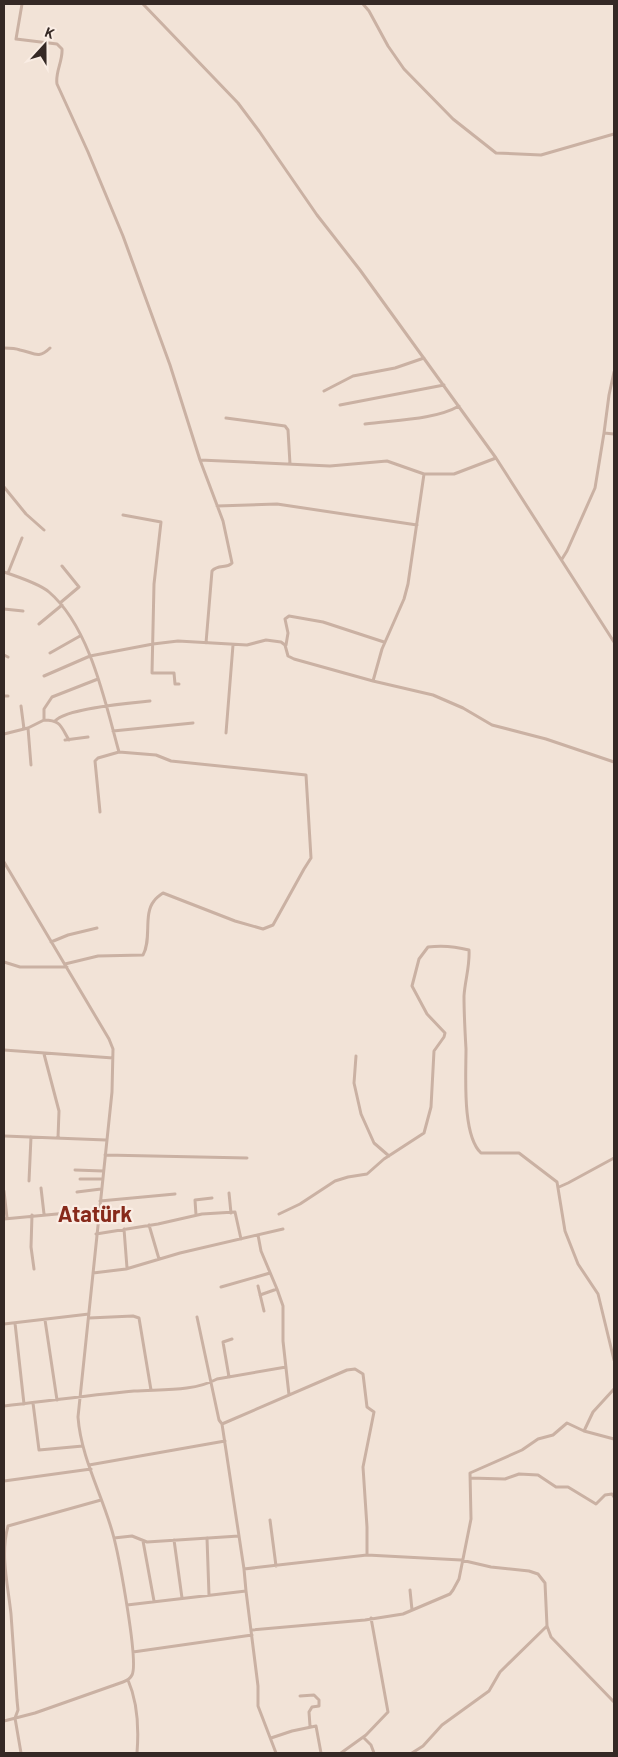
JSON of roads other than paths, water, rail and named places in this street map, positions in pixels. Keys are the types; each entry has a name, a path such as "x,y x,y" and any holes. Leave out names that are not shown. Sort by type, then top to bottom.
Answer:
{"street":[{"path":"22,4 16,39 57,44 62,49 56,77 57,84 123,236 170,365 200,460 227,533 232,563 229,566 216,567 212,571 206,643"},
{"path":"143,4 243,110 259,131 318,215 496,458 614,642"},
{"path":"362,4 369,11 388,46 404,68 453,119 496,153 541,155 614,134"},
{"path":"4,348 37,355 44,353 50,348"},
{"path":"324,391 353,376 395,368 424,358"},
{"path":"562,559 595,488 608,396 614,372"},
{"path":"340,405 444,385"},
{"path":"365,424 420,417 448,411 459,406"},
{"path":"226,418 285,426 288,430 290,464"},
{"path":"604,433 614,434"},
{"path":"200,460 330,466 388,461 424,474 454,474 496,458"},
{"path":"373,681 385,642 404,599 408,584 424,474"},
{"path":"4,487 26,514 44,530"},
{"path":"217,506 277,504 417,526"},
{"path":"123,515 161,522 154,584 152,672 174,673 175,684 179,684"},
{"path":"22,538 6,573 48,591 68,611 90,656 119,752"},
{"path":"38,624 79,587 62,566"},
{"path":"4,609 23,611"},
{"path":"285,646 288,641 288,633 285,619 289,616 323,622 385,642"},
{"path":"50,653 80,636"},
{"path":"44,676 90,656 153,644 178,641 233,645 266,640 282,642 288,656 294,659 433,695 463,708 492,725 546,739 614,762"},
{"path":"226,733 233,645"},
{"path":"4,655 8,657"},
{"path":"44,720 44,709 52,697 98,679"},
{"path":"55,721 64,715 106,705 150,701"},
{"path":"21,706 31,765"},
{"path":"4,734 26,728 44,720 55,721 59,724 67,740 88,737"},
{"path":"113,731 193,723"},
{"path":"4,962 20,967 66,966 98,956 142,956 147,942 149,913 153,902 163,893 263,929 273,925 311,858 306,775 171,761 156,755 119,752 94,761 100,812"},
{"path":"4,862 114,1049 104,1171 78,1417 83,1446 114,1538 133,1652 132,1676 128,1680 4,1721"},
{"path":"51,942 68,935 97,928"},
{"path":"279,1214 300,1204 335,1182 348,1177 367,1174 389,1156 424,1133 430,1107 434,1051 446,1033 427,1014 412,986 413,977 419,959 428,948 440,945 469,950 470,960 464,995 466,1099 475,1147 481,1153 519,1153 557,1182 565,1231 578,1264 598,1294 614,1360"},
{"path":"4,1050 113,1058"},
{"path":"44,1054 59,1111 58,1138"},
{"path":"356,1056 354,1083 361,1114 374,1143 389,1156"},
{"path":"4,1136 106,1140"},
{"path":"29,1181 30,1137"},
{"path":"105,1155 247,1158"},
{"path":"559,1186 614,1158"},
{"path":"75,1170 104,1171"},
{"path":"80,1179 102,1179"},
{"path":"41,1188 44,1214"},
{"path":"77,1192 101,1189"},
{"path":"4,1191 5,1218 99,1210"},
{"path":"229,1193 231,1213"},
{"path":"100,1201 175,1194"},
{"path":"196,1215 195,1200 212,1198"},
{"path":"96,1234 196,1215 235,1212 240,1239"},
{"path":"32,1215 31,1248 34,1270"},
{"path":"149,1225 159,1259"},
{"path":"124,1229 127,1268"},
{"path":"93,1274 127,1268 283,1230"},
{"path":"258,1235 261,1251 283,1306 283,1341 289,1395"},
{"path":"221,1287 270,1273"},
{"path":"258,1286 264,1311"},
{"path":"260,1295 277,1289"},
{"path":"4,1324 89,1316 133,1316 139,1318 151,1390"},
{"path":"197,1317 210,1383 225,1441 252,1632 258,1706 276,1753"},
{"path":"46,1320 56,1400"},
{"path":"15,1323 24,1404"},
{"path":"229,1377 223,1342 232,1339"},
{"path":"4,1406 187,1387 210,1383 217,1379 286,1367"},
{"path":"222,1424 347,1370 355,1369 362,1374 367,1407 374,1412 363,1467 367,1555"},
{"path":"584,1431 594,1412 614,1389"},
{"path":"34,1403 39,1450 83,1446"},
{"path":"133,1652 252,1632 403,1614 450,1594 459,1579 461,1560 471,1519 470,1473 522,1450 538,1438 553,1435 567,1424 614,1439"},
{"path":"89,1465 225,1441"},
{"path":"4,1481 91,1469"},
{"path":"470,1478 505,1479 519,1474 538,1475 556,1487 568,1487 596,1504 605,1495 612,1494 614,1497"},
{"path":"21,1753 14,1718 18,1710 11,1614 4,1561 8,1526 101,1500"},
{"path":"270,1520 276,1566"},
{"path":"114,1538 132,1536 147,1542 239,1536"},
{"path":"207,1538 209,1595"},
{"path":"142,1540 154,1601"},
{"path":"174,1540 182,1598"},
{"path":"244,1570 367,1555 461,1560 538,1574 545,1583 547,1626 550,1637 614,1702"},
{"path":"410,1590 412,1610"},
{"path":"126,1605 246,1591"},
{"path":"341,1753 363,1737 388,1712 371,1618"},
{"path":"412,1753 423,1746 442,1725 489,1691 500,1672 547,1626"},
{"path":"128,1680 134,1695 137,1711 137,1753"},
{"path":"300,1696 314,1695 318,1700 319,1706 312,1707 308,1712 310,1726"},
{"path":"271,1738 310,1726 316,1726 321,1753"},
{"path":"363,1737 371,1745 374,1753"}],"district":[{"name":"Atatürk","path":"95,1214"}]}
